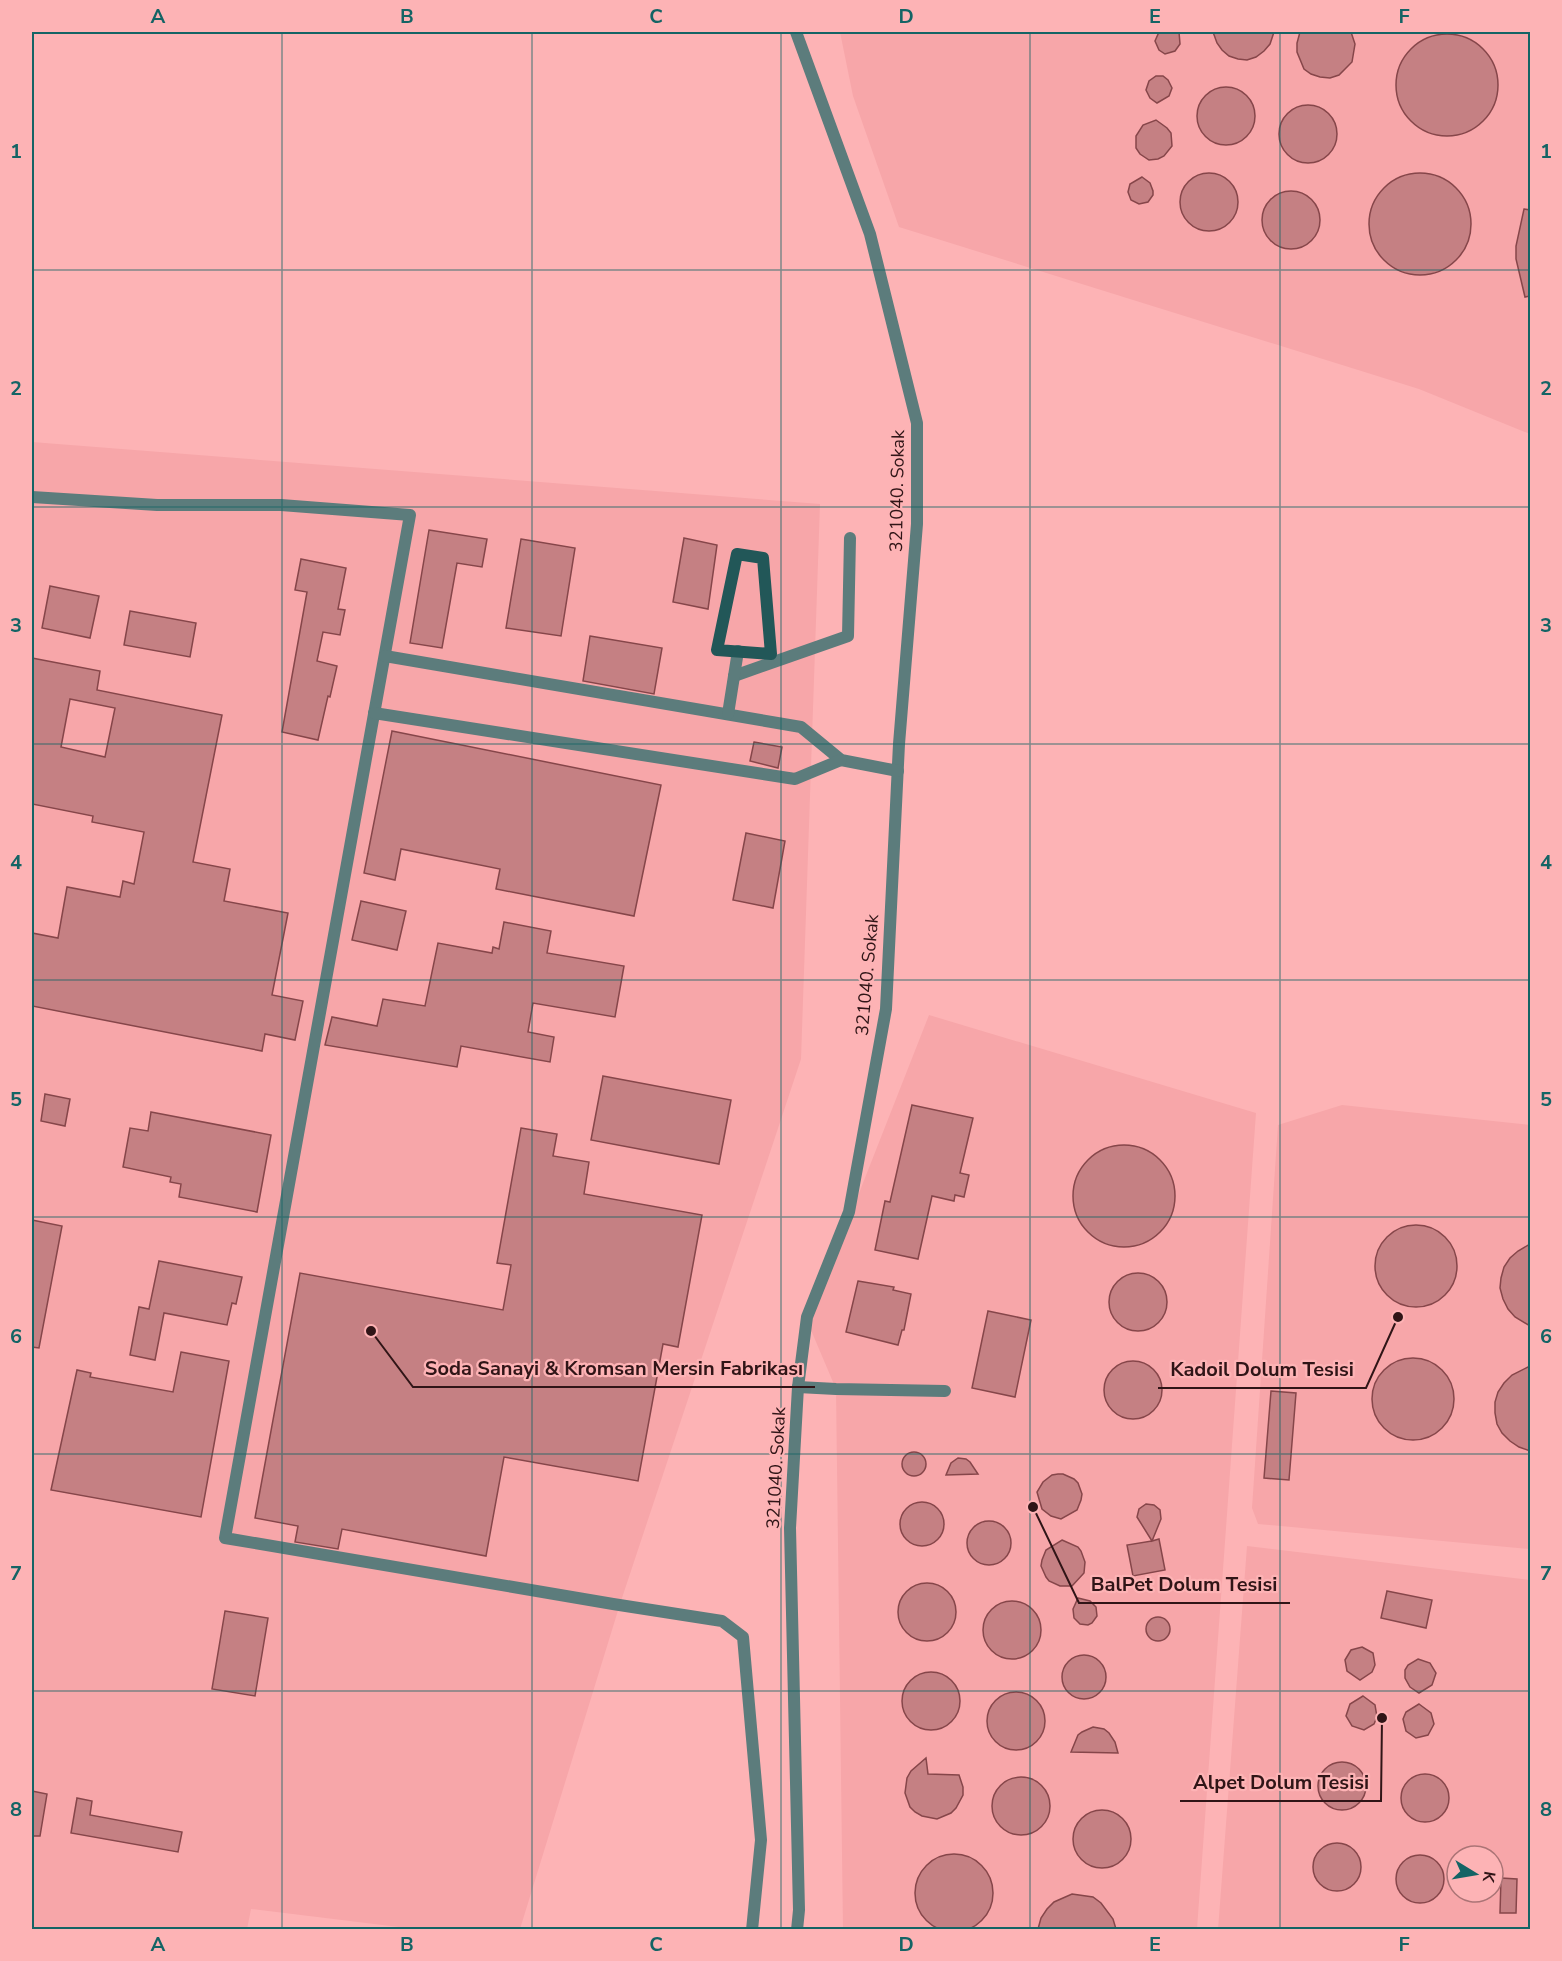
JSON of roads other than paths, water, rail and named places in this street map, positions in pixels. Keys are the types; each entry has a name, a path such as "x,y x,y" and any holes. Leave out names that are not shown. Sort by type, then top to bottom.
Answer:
{"street":[{"name":"321040. Sokak","path":"796,32 870,234 917,423 917,524 897,771 885,1009 849,1212 807,1317 798,1387 790,1528 799,1910 797,1929"},
{"path":"32,497 158,506 281,505 410,515 225,1538 722,1621 743,1637 761,1840 752,1929"},
{"path":"734,676 848,636 850,538"},
{"path":"737,554 763,558 771,654 738,651 717,650 737,554"},
{"path":"728,714 738,651"},
{"path":"384,656 801,727 841,760 897,771"},
{"path":"374,713 795,779 841,760"},
{"path":"798,1387 945,1391"}],"place":[{"name":"Kadoil Dolum Tesisi","path":"1398,1317"},
{"name":"Soda Sanayi & Kromsan Mersin Fabrikası","path":"371,1331"},
{"name":"BalPet Dolum Tesisi","path":"1033,1507"},
{"name":"Alpet Dolum Tesisi","path":"1382,1718"}]}
